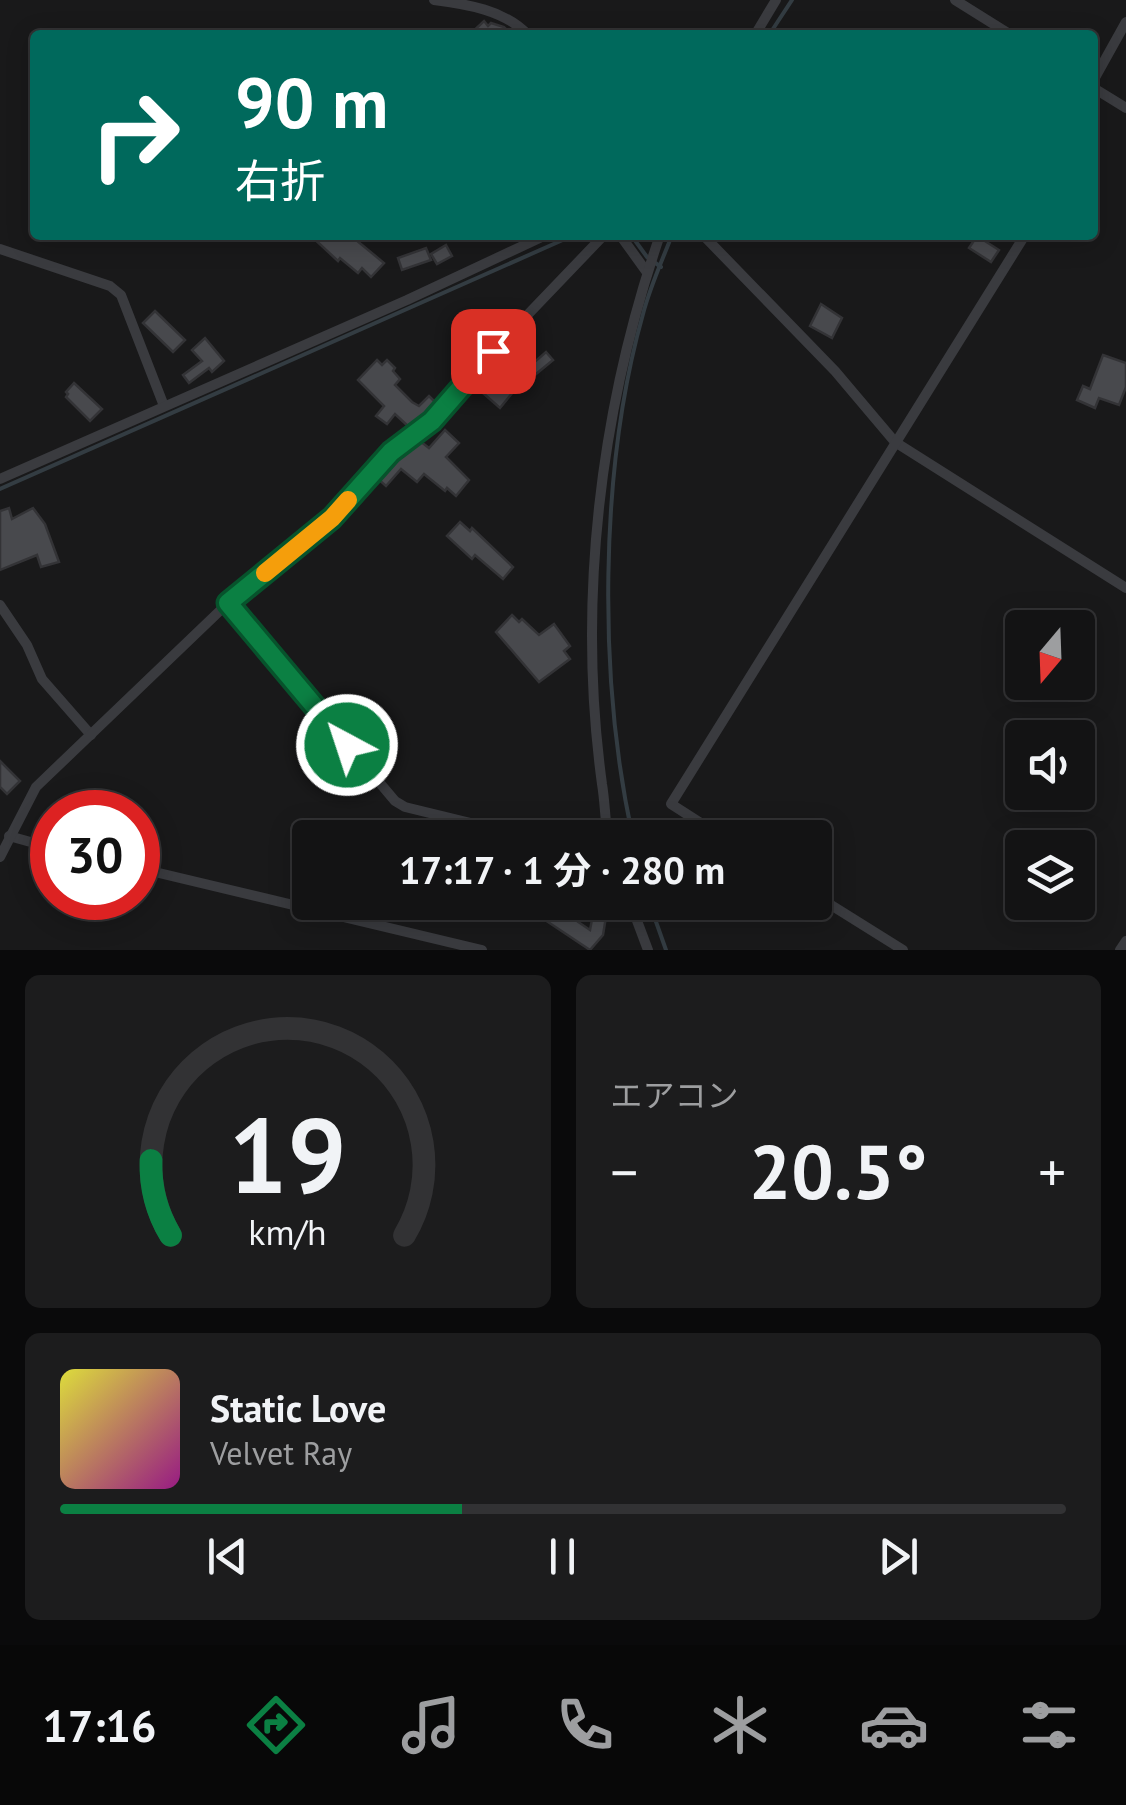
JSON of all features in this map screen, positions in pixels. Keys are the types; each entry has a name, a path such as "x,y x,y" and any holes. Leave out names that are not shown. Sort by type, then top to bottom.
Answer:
{"street":[{"path":"434,0 486,10 524,30"},
{"path":"757,30 776,0"},
{"path":"956,0 1003,30"},
{"path":"1098,74 1126,22"},
{"path":"1098,89 1126,108"},
{"path":"0,479 535,240"},
{"path":"0,857 36,787 228,603 332,518 391,452 432,421 599,240"},
{"path":"624,240 646,271"},
{"path":"605,820 594,742 595,546 606,448 628,337 658,240"},
{"path":"709,240 835,371 895,442 1126,588"},
{"path":"696,820 671,804 1022,240"},
{"path":"0,249 110,286 122,295 164,406"},
{"path":"228,603 395,801 458,820"},
{"path":"0,604 28,645 42,680 91,734"},
{"path":"8,836 30,842"},
{"path":"160,873 482,950"},
{"path":"832,905 903,950"},
{"path":"637,920 648,950"},
{"path":"1120,950 1126,941"}],"building":[{"path":"484,21 488,26 491,23 507,30 474,30"},
{"path":"315,240 356,240 384,263 371,277 362,268 358,273 340,258 338,261"},
{"path":"974,240 983,240 999,250 991,262 969,248"},
{"path":"446,245 452,256 437,264 431,254"},
{"path":"426,248 431,260 402,270 398,258"},
{"path":"821,304 842,318 832,338 810,326"},
{"path":"155,311 185,340 173,352 143,323"},
{"path":"205,338 224,361 189,383 183,375 202,361 192,350"},
{"path":"546,352 553,360 530,379 523,372"},
{"path":"1103,355 1126,363 1126,387 1119,405 1099,398 1095,408 1077,400 1083,386 1090,389"},
{"path":"377,360 382,365 387,360 395,368 393,371 400,379 395,385 412,402 419,406 429,396 436,403 409,427 395,414 387,424 376,416 384,406 358,380"},
{"path":"486,373 513,392 500,408 475,386"},
{"path":"74,383 102,409 90,421 66,397"},
{"path":"445,430 459,443 446,457 469,480 456,496 424,474 417,482 401,469 386,486 378,479 420,441 429,448"},
{"path":"9,508 12,519 33,508 45,524 59,562 41,567 37,555 0,570 0,511"},
{"path":"460,522 470,531 472,528 513,567 503,579 475,555 472,559 447,536"},
{"path":"512,615 539,635 554,624 570,646 564,651 570,659 539,682 496,632"},
{"path":"0,761 20,781 7,794 0,787"},
{"path":"545,920 575,920 590,930 592,920 606,920 603,935 590,950"}],"waterway":[{"path":"772,30 792,0"},
{"path":"0,489 563,240"},
{"path":"635,240 647,257 661,267"},
{"path":"630,820 609,644 611,507 629,375 646,304 670,240"},
{"path":"655,920 666,950"}],"slow traffic":[{"path":"265,573 348,500"}],"route":[{"path":"347,745 228,603 332,518 391,452 432,421 493,351"}]}
